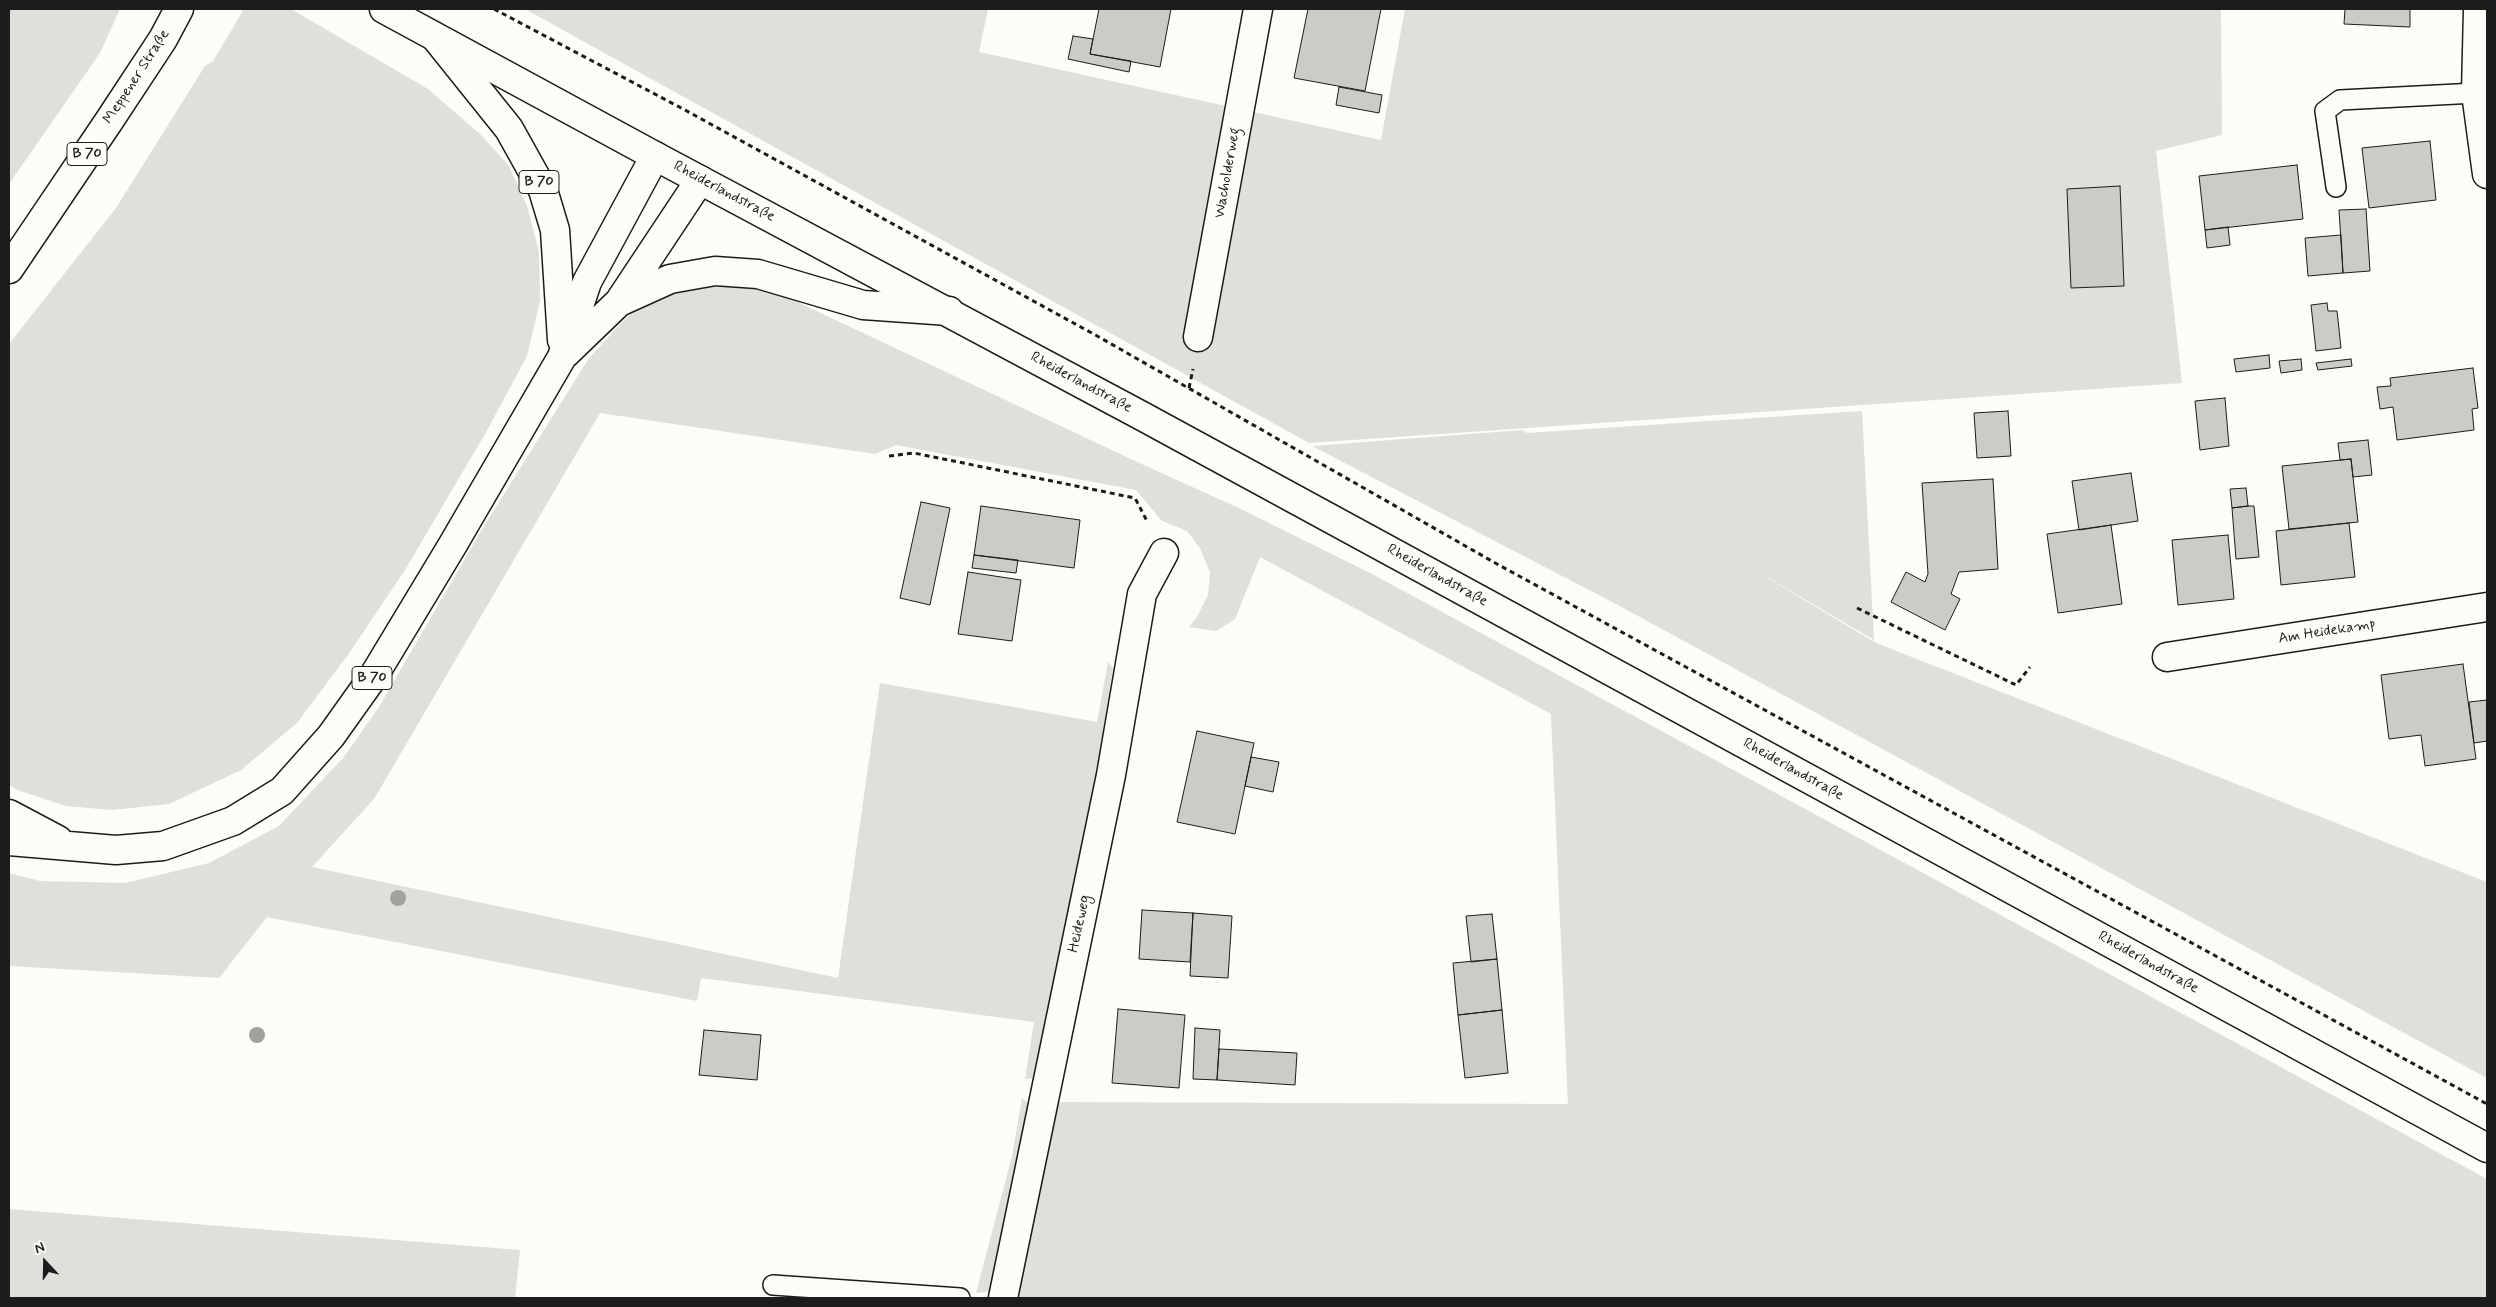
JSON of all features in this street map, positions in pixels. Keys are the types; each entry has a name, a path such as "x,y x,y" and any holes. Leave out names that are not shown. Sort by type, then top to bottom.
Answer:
{"main road":[{"name":"Meppener Straße","path":"9,269 163,39 180,9"},
{"name":"Rheiderlandstraße","path":"384,9 949,312 2487,1148"},
{"name":"Wacholderweg","path":"1198,337 1258,9"},
{"path":"2478,9 2487,174"},
{"name":"B 70","path":"436,38 509,129 544,190 556,230 562,357"},
{"name":"B 70","path":"9,841 66,844 116,850 163,846 233,822 282,791 331,736 372,677 562,357 587,282 655,156"},
{"name":"B 70","path":"562,357 619,302 700,180"},
{"path":"619,302 670,279 715,271 758,274 863,305 949,312"},
{"name":"Heideweg","path":"1003,1298 1111,775 1142,594 1164,553"},
{"name":"Am Heidekamp","path":"2167,657 2487,607"},
{"name":"B 70","path":"9,814 66,844"}],"lane":[{"path":"2336,187 2325,112 2340,100 2482,92"},
{"path":"773,1285 960,1298"}],"path":[{"path":"494,9 694,115 1098,337 1497,564 2487,1104"},
{"path":"889,456 914,453 1135,498 1164,553"},
{"path":"1856,608 2016,685 2030,667"}],"shaded area":[{"path":"9,9 120,9 100,53 9,184"},
{"path":"244,9 291,9 428,89 481,135 509,166 527,206 539,252 540,301 527,356 485,434 405,570 350,652 297,723 241,770 169,804 112,810 66,806 17,790 9,785 9,344 116,208 205,66 213,61"},
{"path":"525,9 988,9 979,52 1381,140 1405,9 2221,9 2222,135 2156,151 2182,383 1309,443"},
{"path":"718,277 757,283 1243,510 1374,575 2487,1179 2487,1298 1015,1298 1056,1102 1568,1104 1551,714 1260,557 1235,619 1216,631 1189,627 1197,617 1208,595 1210,572 1200,548 1187,531 1162,521 1136,490 896,445 875,454 600,413 374,799 312,867 838,978 880,683 1097,722 1108,662 1113,668 1080,879 1038,1078 1025,1079 1034,1022 701,978 697,1001 267,917 219,978 9,966 9,873 40,881 125,883 209,863 279,826 343,758 379,707 481,531 589,358 629,315 669,292"},
{"path":"1862,411 1874,640 1736,559 1876,643 2487,882 2487,1078 1616,604 1312,446 1522,430 1527,433"},
{"path":"1022,1098 1033,1107 994,1291 976,1293 1012,1156"},
{"path":"9,1209 520,1250 515,1298 9,1298"}],"building":[{"path":"1099,9 1171,9 1160,67 1090,54"},
{"path":"1308,9 1381,9 1365,91 1294,78"},
{"path":"2345,9 2410,9 2410,27 2344,24"},
{"path":"1073,36 1093,39 1090,54 1131,61 1129,72 1068,59"},
{"path":"1339,87 1382,95 1379,113 1336,105"},
{"path":"2430,141 2436,200 2369,208 2362,148"},
{"path":"2297,165 2303,219 2205,230 2199,176"},
{"path":"2120,186 2124,286 2071,288 2067,189"},
{"path":"2366,209 2370,271 2343,273 2339,210"},
{"path":"2228,227 2230,245 2207,248 2205,230"},
{"path":"2341,235 2343,273 2308,276 2305,238"},
{"path":"2327,303 2328,311 2337,311 2341,348 2316,351 2311,305"},
{"path":"2269,355 2270,368 2236,372 2234,359"},
{"path":"2301,359 2302,370 2281,373 2279,361"},
{"path":"2351,359 2352,366 2318,370 2316,363"},
{"path":"2473,368 2478,408 2472,409 2474,430 2397,440 2393,407 2380,409 2377,387 2391,386 2390,378"},
{"path":"2225,398 2229,446 2200,450 2195,401"},
{"path":"2008,411 2011,456 1977,458 1974,413"},
{"path":"2368,440 2372,475 2353,477 2351,459 2340,460 2338,443"},
{"path":"2351,459 2358,522 2289,529 2282,466"},
{"path":"2131,473 2138,521 2079,530 2072,481"},
{"path":"1993,479 1998,569 1959,572 1951,594 1960,599 1945,630 1891,602 1906,572 1925,582 1928,574 1922,483"},
{"path":"2246,488 2248,506 2232,508 2230,489"},
{"path":"921,502 950,508 930,605 900,598"},
{"path":"981,506 1080,520 1074,568 974,555"},
{"path":"2254,506 2259,557 2236,559 2232,508"},
{"path":"2349,523 2355,577 2281,585 2276,531"},
{"path":"2111,525 2122,604 2058,613 2047,534"},
{"path":"2228,535 2234,599 2178,605 2172,540"},
{"path":"974,555 1018,560 1016,573 972,568"},
{"path":"968,572 1021,580 1012,641 958,634"},
{"path":"2463,664 2476,759 2425,766 2421,735 2389,739 2381,675"},
{"path":"2487,700 2487,741 2474,743 2469,702"},
{"path":"1197,731 1254,743 1235,834 1177,822"},
{"path":"1251,757 1279,762 1273,792 1245,786"},
{"path":"1142,910 1193,913 1190,962 1139,959"},
{"path":"1193,913 1232,916 1228,978 1190,976"},
{"path":"1492,914 1497,959 1471,962 1466,916"},
{"path":"1497,959 1502,1010 1458,1015 1453,963"},
{"path":"1118,1009 1185,1015 1179,1088 1112,1083"},
{"path":"1502,1010 1508,1073 1465,1078 1458,1015"},
{"path":"1195,1028 1220,1030 1217,1080 1193,1079"},
{"path":"704,1030 761,1035 757,1080 699,1075"},
{"path":"1219,1049 1297,1053 1295,1085 1217,1080"}]}
